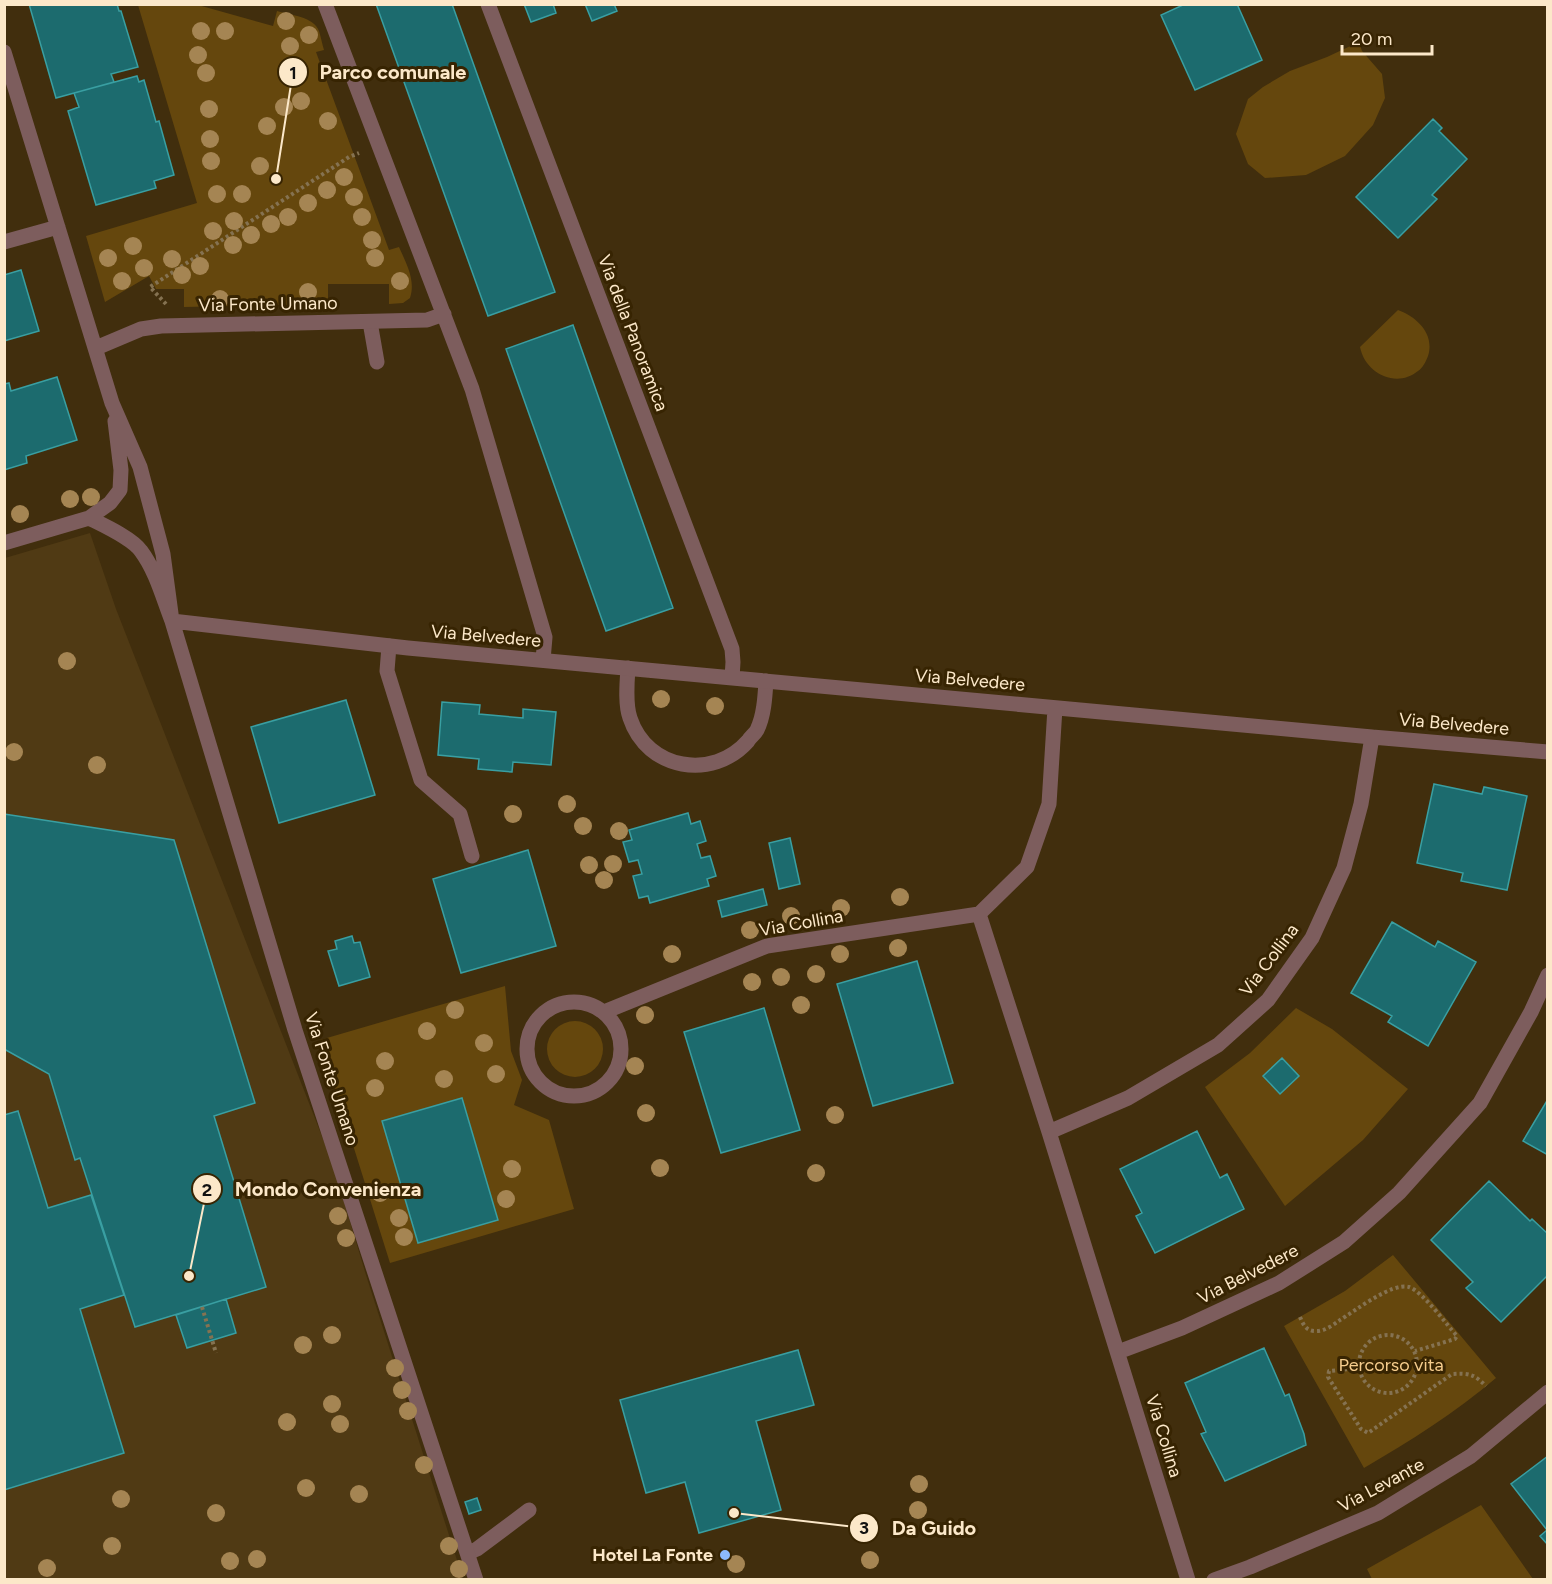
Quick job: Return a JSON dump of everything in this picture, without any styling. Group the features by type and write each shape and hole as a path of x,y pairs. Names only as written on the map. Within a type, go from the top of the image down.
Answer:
{"street":[{"path":"325,4 472,389 545,637 543,660"},
{"name":"Via della Panoramica","path":"488,4 732,649 732,678"},
{"name":"Via Fonte Umano","path":"4,52 112,403 140,467 163,554 172,621"},
{"path":"4,242 58,227"},
{"name":"Via Fonte Umano","path":"96,348 141,329 161,326 427,320 444,314"},
{"path":"370,322 377,363"},
{"name":"Via Fonte Umano","path":"112,403 121,470 120,490 110,503 89,518 112,529 140,549 154,573 172,621 292,1022 476,1580"},
{"path":"4,543 89,518"},
{"name":"Via Belvedere","path":"172,621 389,646 1548,752"},
{"path":"389,646 387,671 421,780 460,814 472,856"},
{"path":"628,668 627,691 630,718 642,741 663,758 689,766 716,763 740,750 757,730 764,704 766,681"},
{"path":"979,914 1027,867 1049,804 1055,708"},
{"name":"Via Collina","path":"1049,1132 1128,1098 1218,1044 1268,1000 1312,938 1344,868 1361,804 1372,737"},
{"name":"Via Collina","path":"604,1012 767,946 979,914 1188,1580"},
{"name":"Via Belvedere","path":"1118,1352 1182,1328 1279,1283 1344,1242 1400,1192 1480,1103 1531,1012 1548,975"},
{"path":"576,1001 591,1004 604,1012 614,1023 620,1036 622,1050 619,1065 612,1078 602,1088 589,1094 563,1095 551,1091 532,1072 527,1059 526,1045 529,1032 536,1020 547,1010 561,1003 576,1001"},
{"name":"Via Levante","path":"1214,1580 1378,1513 1472,1456 1548,1392"},
{"path":"468,1553 477,1549 528,1510"}],"path":[{"path":"169,308 150,287 349,157 379,146"},
{"path":"1300,1317 1305,1327 1314,1332 1326,1329 1384,1293 1407,1286 1416,1290 1457,1336 1455,1339 1414,1351"},
{"path":"202,1307 216,1353"},
{"path":"1388,1334 1404,1338 1418,1359 1418,1369 1409,1385 1393,1393 1375,1390 1361,1377 1359,1368 1361,1352 1365,1345 1372,1339 1388,1334"},
{"path":"1359,1368 1329,1371 1328,1377 1361,1429 1368,1432 1452,1374 1467,1373 1478,1377 1486,1386"}],"shaded area":[{"path":"90,533 116,609 332,1162 463,1579 5,1580 5,558"}],"green space":[{"path":"138,5 198,5 273,26 277,11 301,17 316,26 324,50 316,52 389,250 399,247 407,265 412,285 410,298 403,303 389,304 389,284 328,284 328,304 184,307 184,289 156,289 149,276 105,302 86,236 197,203"},
{"path":"1359,42 1362,51 1382,74 1385,98 1373,125 1345,156 1306,175 1265,178 1248,164 1236,134 1248,99 1290,71"},
{"path":"1398,310 1412,317 1423,327 1430,348 1425,362 1418,371 1409,376 1391,378 1383,376 1368,364 1360,347"},
{"path":"505,986 511,1051 522,1080 514,1105 549,1120 574,1209 390,1263 320,1040"},
{"path":"1296,1008 1332,1029 1408,1089 1363,1140 1285,1206 1205,1087 1250,1053"},
{"path":"575,1021 586,1023 595,1029 601,1038 603,1049 601,1060 595,1069 586,1075 575,1077 564,1075 555,1069 549,1060 547,1049 549,1038 555,1029 564,1023"},
{"name":"Percorso vita","path":"1393,1255 1496,1378 1432,1426 1364,1468 1284,1326 1345,1291"},
{"path":"1481,1505 1533,1579 1372,1579 1367,1569"}],"building":[{"path":"29,4 117,4 138,67 111,74 114,82 56,98"},
{"path":"376,4 452,4 555,292 488,316"},
{"path":"524,4 553,4 556,13 531,22"},
{"path":"585,4 614,4 617,11 592,21"},
{"path":"1185,4 1237,4 1262,60 1195,90 1161,15"},
{"path":"137,76 139,82 144,80 156,122 159,121 174,175 154,181 156,188 96,205 68,111 79,107 74,93"},
{"path":"1433,119 1442,128 1439,131 1467,159 1432,195 1437,199 1398,238 1356,197"},
{"path":"21,270 39,331 4,341 4,275"},
{"path":"573,325 673,608 606,631 506,349"},
{"path":"57,377 77,440 26,456 27,463 4,470 4,384 9,383 11,391"},
{"path":"346,700 375,795 279,823 251,727"},
{"path":"442,702 480,705 479,714 523,718 523,709 556,712 551,765 513,762 512,772 478,769 479,759 438,755"},
{"path":"1434,784 1482,794 1484,787 1527,796 1507,890 1461,881 1463,873 1417,863"},
{"path":"688,813 691,824 700,821 706,841 697,844 701,858 710,856 716,876 707,879 709,886 650,903 648,896 639,898 633,876 642,874 638,860 629,862 623,842 632,840 629,830"},
{"path":"4,814 174,840 255,1103 214,1116 266,1287 135,1327 80,1158 75,1160 49,1074 4,1049"},
{"path":"790,838 800,884 779,889 769,843"},
{"path":"528,850 556,946 461,973 433,879"},
{"path":"763,889 767,905 722,917 718,901"},
{"path":"1392,922 1435,947 1438,941 1476,962 1428,1046 1388,1022 1392,1016 1351,993"},
{"path":"352,936 354,943 360,942 370,977 339,986 328,951 337,949 335,941"},
{"path":"917,961 953,1083 873,1106 837,984"},
{"path":"764,1008 800,1130 721,1153 684,1032"},
{"path":"1282,1058 1299,1076 1280,1094 1263,1076"},
{"path":"462,1098 498,1220 418,1243 382,1121"},
{"path":"1548,1099 1548,1155 1523,1141"},
{"path":"18,1111 48,1208 91,1195 124,1295 80,1309 124,1453 4,1490 4,1115"},
{"path":"1197,1131 1220,1178 1227,1174 1244,1209 1155,1253 1136,1216 1142,1213 1120,1169"},
{"path":"1489,1181 1530,1221 1532,1219 1548,1234 1548,1275 1501,1322 1466,1288 1473,1282 1431,1240"},
{"path":"226,1299 236,1333 187,1348 176,1315"},
{"path":"1264,1348 1285,1396 1289,1394 1306,1445 1225,1481 1201,1434 1206,1432 1185,1383"},
{"path":"798,1350 814,1405 756,1421 781,1510 699,1533 685,1482 646,1493 620,1400"},
{"path":"1548,1456 1548,1545 1540,1536 1547,1530 1511,1484"},
{"path":"477,1498 481,1510 469,1514 465,1502"}],"place":[{"name":"Parco comunale","path":"276,179"},
{"name":"Mondo Convenienza","path":"189,1276"},
{"name":"Da Guido","path":"734,1513"},
{"name":"Hotel La Fonte","path":"725,1555"}]}
